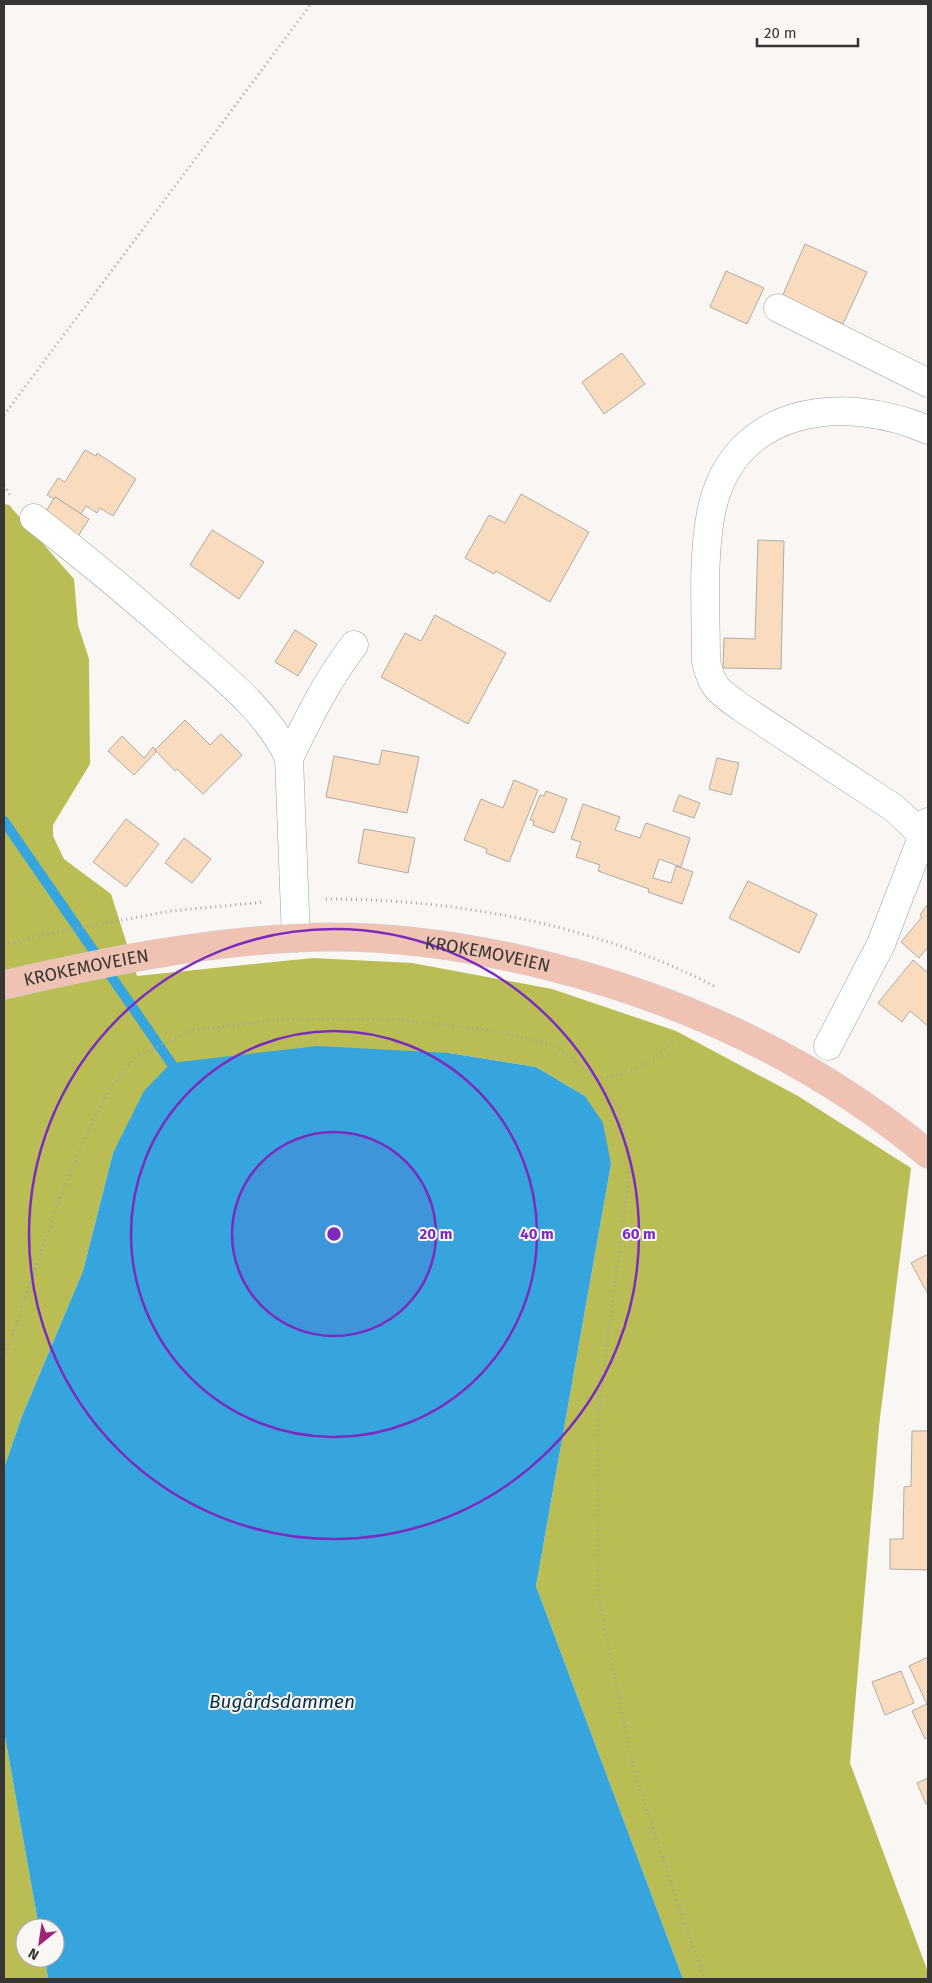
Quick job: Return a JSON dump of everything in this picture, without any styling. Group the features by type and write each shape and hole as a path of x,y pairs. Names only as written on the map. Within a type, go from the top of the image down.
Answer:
{"main road":[{"name":"KROKEMOVEIEN","path":"4,985 192,948 296,938 394,939 506,955 624,987 710,1020 764,1045 826,1080 928,1154"}],"lane":[{"path":"778,308 928,384"},
{"path":"828,1046 881,944 926,829 742,708 722,694 714,685 706,662 706,567 711,514 725,475 737,456 752,439 771,427 791,418 808,413 834,411 881,414 910,422 928,430"},
{"path":"34,518 149,612 245,698 282,742 289,758 296,938"},
{"path":"289,758 319,698 338,666 354,645"}],"path":[{"path":"4,415 310,4"},
{"path":"4,945 42,935 170,911"},
{"path":"4,1359 60,1198 90,1127 111,1088 137,1056 194,1030 283,1019 393,1019 495,1031 554,1045 597,1079 618,1107 632,1160 598,1415 598,1596 634,1771 684,1922 706,1979"},
{"path":"597,1079 628,1073 649,1062 670,1044 677,1035"},
{"path":"4,1974 4,1979"}],"shaded area":[{"path":"4,504 9,505 74,579 78,625 89,659 90,764 53,825 53,836 64,859 111,894 137,976 313,958 412,963 552,989 676,1031 798,1096 911,1168 879,1426 850,1763 928,1972 928,1979 683,1979 536,1586 611,1164 585,1096 536,1067 449,1053 113,1153 83,1271 22,1416 4,1468"},
{"path":"4,1731 37,1918 15,1918 15,1968 46,1968 48,1979 4,1979"}],"water":[{"name":"Bugårdsdammen","path":"317,1046 449,1053 536,1067 585,1096 603,1123 611,1164 536,1586 683,1979 48,1979 46,1968 65,1968 65,1918 37,1918 4,1731 4,1468 22,1416 83,1271 113,1153 144,1091 171,1063"}],"building":[{"path":"805,244 867,272 843,324 782,297"},
{"path":"726,271 764,288 747,324 710,307"},
{"path":"622,353 645,384 604,414 582,382"},
{"path":"85,450 96,456 97,453 136,479 113,516 100,508 97,513 86,506 81,514 55,497 54,499 47,495 58,478 65,482"},
{"path":"521,494 589,532 550,602 496,571 494,574 465,558 489,515 505,523"},
{"path":"55,497 89,519 77,538 43,516"},
{"path":"212,530 264,562 239,599 190,565"},
{"path":"758,540 784,541 781,669 723,668 724,638 755,639"},
{"path":"435,615 506,653 468,724 381,677 405,633 421,641"},
{"path":"295,630 317,644 298,676 275,662"},
{"path":"185,720 210,745 221,734 242,755 203,794 177,769 175,771 155,750"},
{"path":"122,736 144,758 153,747 156,752 134,775 108,751"},
{"path":"382,750 419,757 407,813 326,797 334,756 379,765"},
{"path":"717,758 739,763 731,795 709,789"},
{"path":"514,780 538,790 509,862 486,853 487,849 464,840 481,799 503,808"},
{"path":"546,791 567,799 554,833 533,825 534,821 530,820 540,795 544,796"},
{"path":"679,795 700,803 694,818 673,811"},
{"path":"583,804 620,817 615,830 640,838 646,823 690,838 681,867 659,859 653,878 671,883 676,866 693,872 682,904 648,892 649,889 598,871 600,865 576,857 581,842 571,839"},
{"path":"126,819 159,844 126,887 93,862"},
{"path":"364,829 415,838 408,873 358,863"},
{"path":"184,838 211,859 192,883 165,863"},
{"path":"748,881 817,914 799,953 729,918"},
{"path":"928,904 928,947 919,958 901,942 922,917 920,915"},
{"path":"913,960 928,973 928,1026 910,1011 902,1022 878,1003"},
{"path":"928,1254 928,1294 911,1263"},
{"path":"912,1431 928,1431 928,1570 890,1569 890,1539 903,1539 904,1487 911,1486"},
{"path":"928,1657 928,1737 925,1739 912,1711 927,1704 909,1666"},
{"path":"901,1671 914,1703 885,1715 872,1682"},
{"path":"928,1778 928,1803 926,1804 917,1783"}],"waterway":[{"path":"4,821 171,1063"}]}
